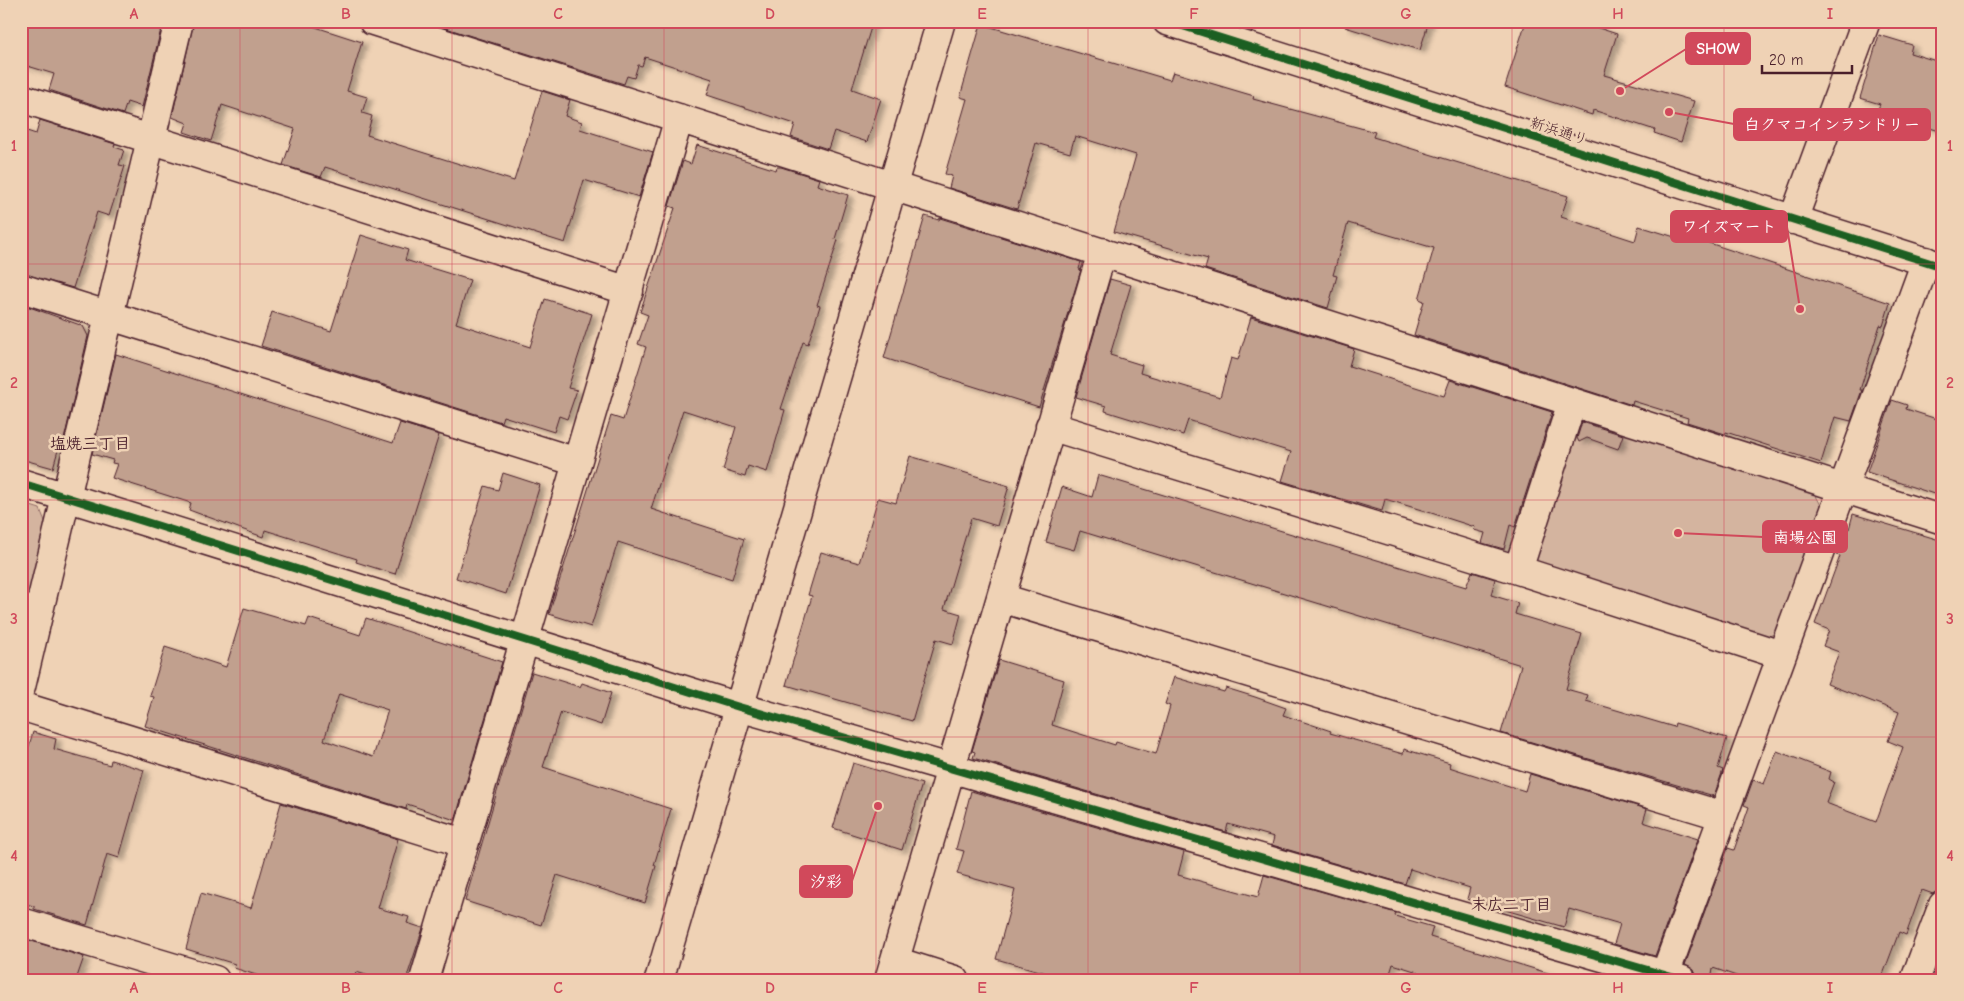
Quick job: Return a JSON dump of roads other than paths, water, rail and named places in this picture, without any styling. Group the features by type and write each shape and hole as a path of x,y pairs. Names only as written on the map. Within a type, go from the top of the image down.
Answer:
{"street":[{"path":"21,687 180,21"},
{"path":"372,21 1943,520"},
{"path":"659,980 941,21"},
{"name":"新浜通り","path":"1166,21 1934,264"},
{"path":"1793,220 1866,21"},
{"path":"21,98 629,291"},
{"path":"424,980 679,118"},
{"path":"955,980 892,970 1102,252"},
{"path":"21,483 525,642 739,707 951,767 1670,978 1723,816 1781,655 1843,488 1934,264"},
{"path":"21,288 577,462"},
{"path":"1518,570 1572,402"},
{"path":"1050,426 1518,570 1781,655"},
{"path":"1001,598 1723,816"},
{"path":"21,706 464,843"},
{"path":"1914,980 1943,905"},
{"path":"21,922 215,980"}],"place":[{"name":"SHOW","path":"1620,91"},
{"name":"白クマコインランドリー","path":"1669,112"},
{"name":"ワイズマート","path":"1800,309"},
{"name":"南場公園","path":"1678,533"},
{"name":"汐彩","path":"878,806"}],"district":[{"name":"塩焼三丁目","path":"90,443"},
{"name":"末広二丁目","path":"1511,904"}]}
